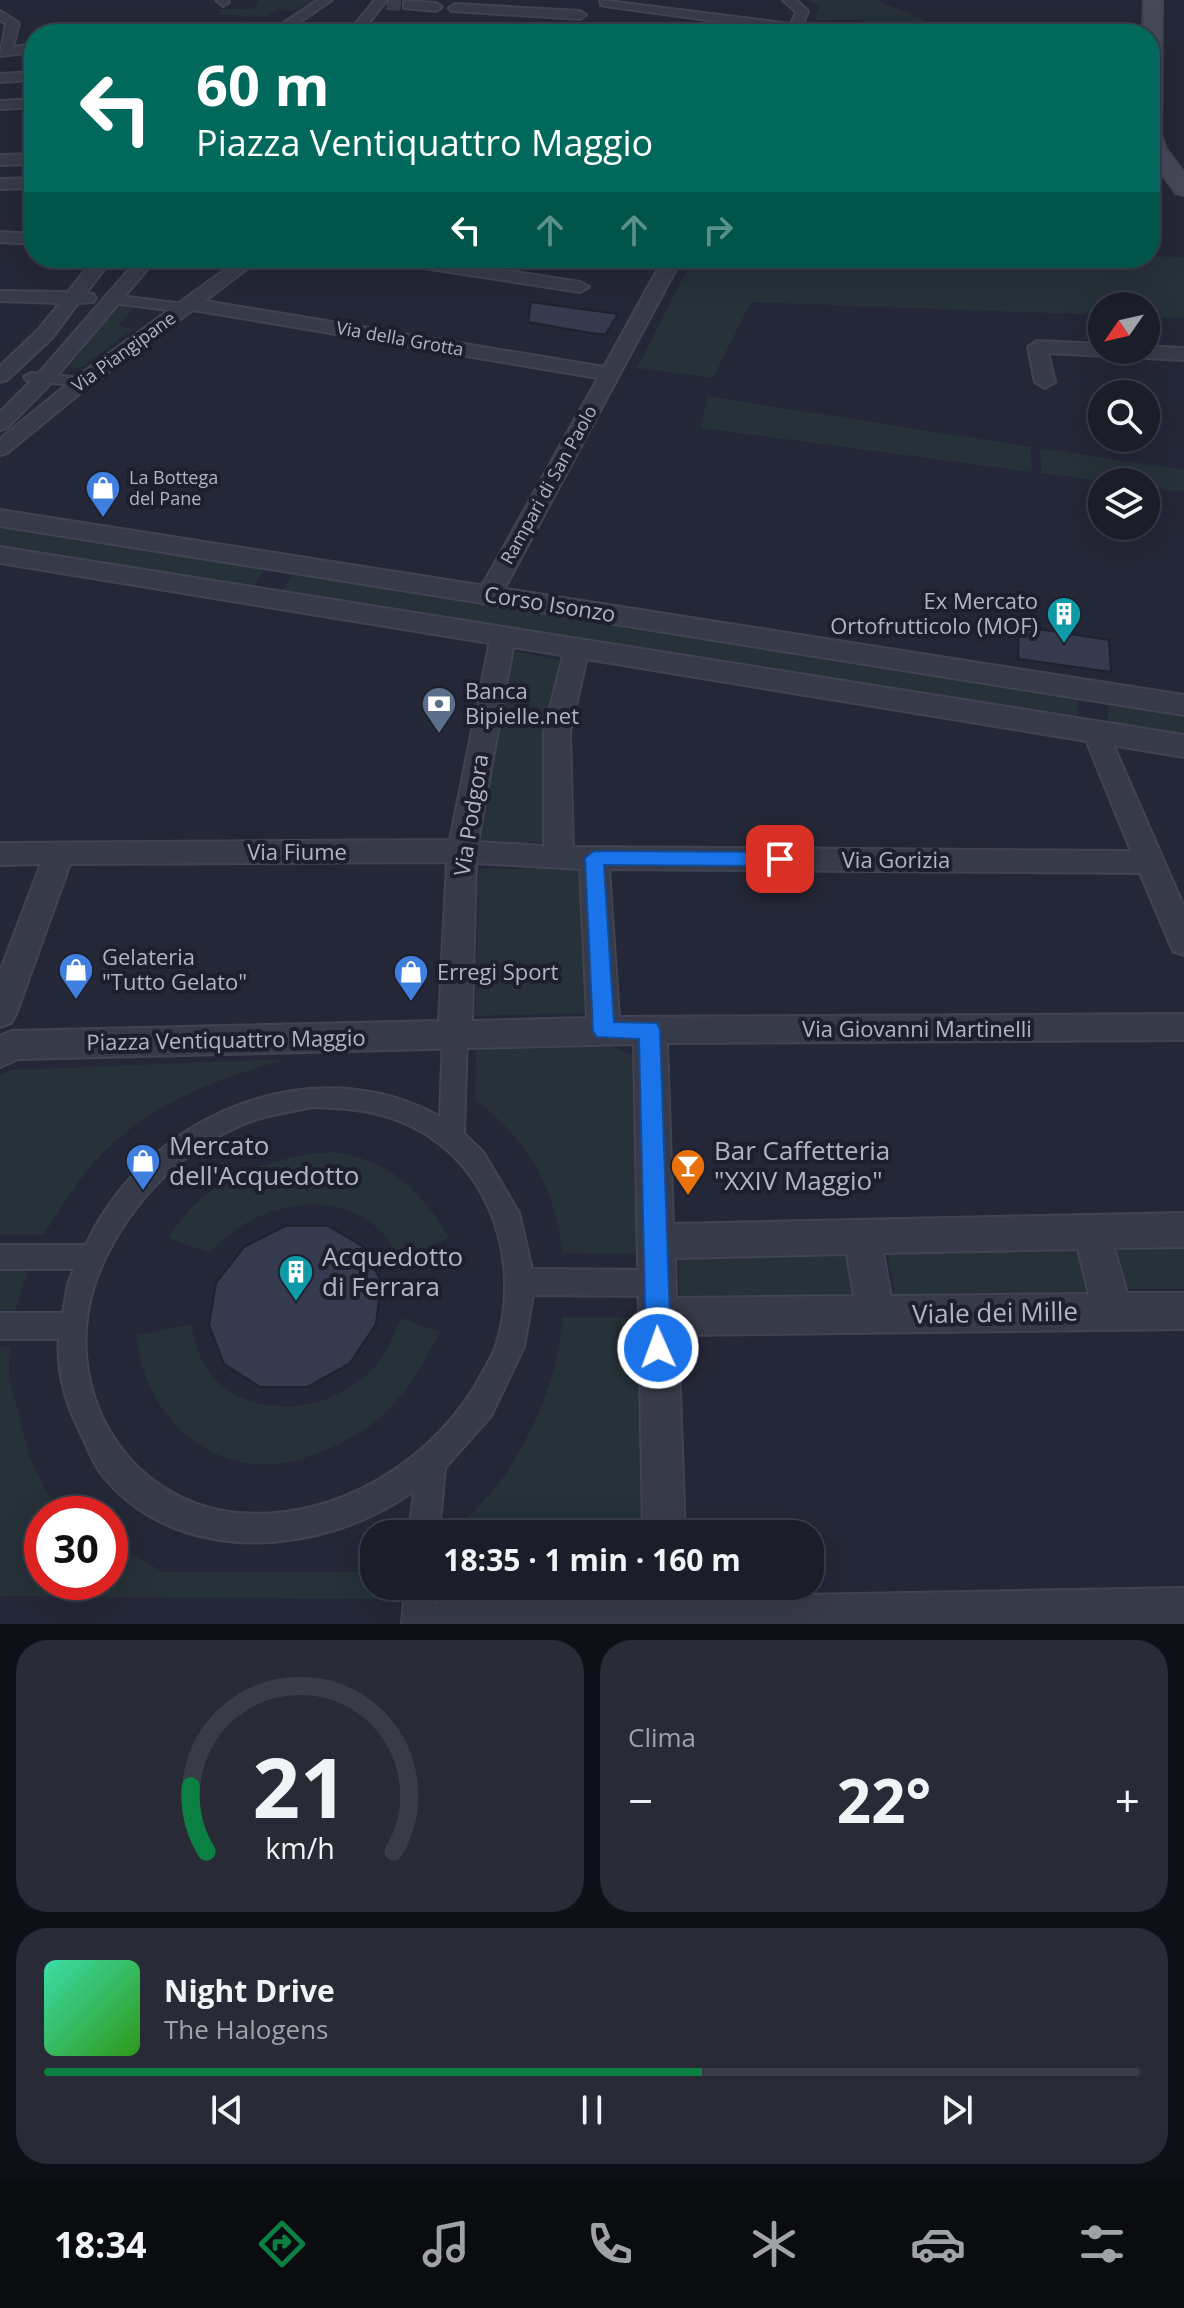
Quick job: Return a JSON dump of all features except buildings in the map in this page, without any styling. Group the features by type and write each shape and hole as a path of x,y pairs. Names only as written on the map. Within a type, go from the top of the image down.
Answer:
{"main road":[{"path":"1153,0 1153,24"},
{"path":"1160,155 1184,188"}],"street":[{"path":"289,24 326,0"},
{"path":"789,0 802,11 797,24"},
{"path":"364,1 382,2"},
{"path":"562,24 606,1 750,24"},
{"path":"362,24 382,2"},
{"path":"408,5 436,7"},
{"path":"455,8 580,15"},
{"path":"0,15 13,23 3,52 24,49"},
{"path":"0,78 24,77"},
{"path":"0,105 24,104"},
{"path":"0,160 24,159"},
{"path":"0,184 24,183"},
{"path":"0,237 24,238"},
{"path":"0,376 45,334 96,268"},
{"path":"0,424 38,377 139,268"},
{"name":"Via Piangipane","path":"0,449 82,382 238,268"},
{"path":"456,268 580,287"},
{"name":"Rampari di San Paolo","path":"495,595 610,386 610,374 668,268"},
{"path":"0,296 111,299 187,306"},
{"name":"Via della Grotta","path":"187,306 610,374"},
{"path":"1045,382 1037,347 1088,349"},
{"path":"1160,353 1184,354"},
{"path":"0,376 82,382"},
{"name":"Corso Isonzo","path":"0,518 1184,705"},
{"name":"Corso Isonzo","path":"0,555 502,640 577,648 1184,746"},
{"path":"264,598 287,564"},
{"name":"Via Podgora","path":"455,1034 462,851 502,640"},
{"path":"559,858 557,732 577,648"},
{"path":"1099,692 1096,732 1184,943"},
{"name":"Via Fiume","path":"0,854 462,851 594,858"},
{"path":"0,1014 59,854"},
{"path":"594,858 604,1031"},
{"name":"Via Gorizia","path":"594,858 1151,862"},
{"name":"Via Giovanni Martinelli","path":"650,1030 1184,1027"},
{"path":"650,1030 664,1520"},
{"name":"Piazza Ventiquattro Maggio","path":"0,1053 12,1045 650,1030"},
{"path":"452,1138 455,1034"},
{"path":"344,1097 396,1108 427,1121 452,1138 497,1191 512,1227 519,1282 515,1325 499,1374 463,1431 431,1464 383,1498 359,1509 305,1525 277,1529 227,1527 177,1513 133,1486 91,1435 73,1387 69,1326 73,1299 86,1257 112,1212 145,1172 195,1134 244,1111 295,1098 344,1097"},
{"path":"655,1241 1184,1230"},
{"name":"Viale dei Mille","path":"1091,1231 1113,1312"},
{"path":"862,1237 876,1315"},
{"path":"0,1257 86,1257"},
{"path":"519,1282 657,1300"},
{"name":"Viale dei Mille","path":"657,1300 876,1315 1184,1311"},
{"path":"0,1326 69,1326"},
{"path":"425,1520 431,1464"},
{"path":"418,1624 419,1600"},
{"path":"441,1624 561,1620 666,1611 1184,1610"}],"shaded area":[{"path":"259,0 320,0 290,11 278,9 267,17 217,15 221,9 253,9"},
{"path":"807,0 876,0 929,24 864,24 863,19 814,21 820,6"},
{"path":"1160,256 1184,257 1184,318 1160,317 1160,292 1088,292 1088,314 751,302 713,378 637,368 688,268 1160,268"},
{"path":"117,305 133,308 118,326 133,329 80,368 69,367"},
{"path":"707,396 1031,447 1032,472 701,428"},
{"path":"1040,448 1184,470 1184,492 1160,489 1160,468 1088,468 1088,479 1041,473"},
{"path":"0,527 267,565 254,586 0,550"},
{"path":"296,571 1078,692 1078,719 282,591"},
{"path":"510,650 564,661 548,842 477,844"},
{"path":"1108,702 1184,714 1184,740 1108,728"},
{"path":"579,867 585,1013 475,1016 479,869"},
{"path":"600,1042 635,1056 638,1254 563,1253 553,1207 536,1167 511,1132 475,1100 476,1043"},
{"path":"288,1059 206,1086 156,1112 110,1146 90,1167 44,1234 0,1234 0,1076 10,1070"},
{"path":"331,1152 369,1161 401,1179 427,1205 449,1238 400,1259 383,1234 361,1217 336,1207 309,1205 281,1209 255,1218 230,1233 210,1253 168,1238 200,1200 238,1175 282,1160"},
{"path":"1114,1244 1184,1244 1184,1289 1127,1289"},
{"path":"1081,1247 1095,1292 896,1299 887,1253"},
{"path":"849,1252 856,1300 680,1301 678,1253"},
{"path":"0,1265 30,1265 15,1310 0,1310"},
{"path":"562,1317 639,1317 642,1520 466,1520 508,1470 531,1429 549,1385"},
{"path":"401,1318 440,1332 403,1393 383,1415 352,1437 319,1453 284,1463 255,1464 228,1459 204,1448 182,1432 151,1388 141,1363 137,1335 192,1324 200,1357 217,1381 240,1397 268,1405 298,1406 327,1398 355,1384 383,1357"},
{"path":"0,1347 10,1347 9,1378 30,1457 51,1496 24,1496 24,1596 0,1596"},
{"path":"128,1552 163,1572 360,1572 360,1599 128,1597"}],"tunnel":[{"path":"387,3 408,5"}],"place":[{"name":"La Bottega del Pane","path":"103,519"},
{"name":"Ex Mercato Ortofrutticolo (MOF)","path":"1064,645"},
{"name":"Banca Bipielle.net","path":"439,735"},
{"name":"Gelateria \"Tutto Gelato\"","path":"76,1001"},
{"name":"Erregi Sport","path":"411,1003"},
{"name":"Mercato dell'Acquedotto","path":"143,1192"},
{"name":"Bar Caffetteria \"XXIV Maggio\"","path":"688,1197"},
{"name":"Acquedotto di Ferrara","path":"296,1303"}],"route":[{"path":"658,1348 650,1030 604,1031 594,858 780,859"}]}
